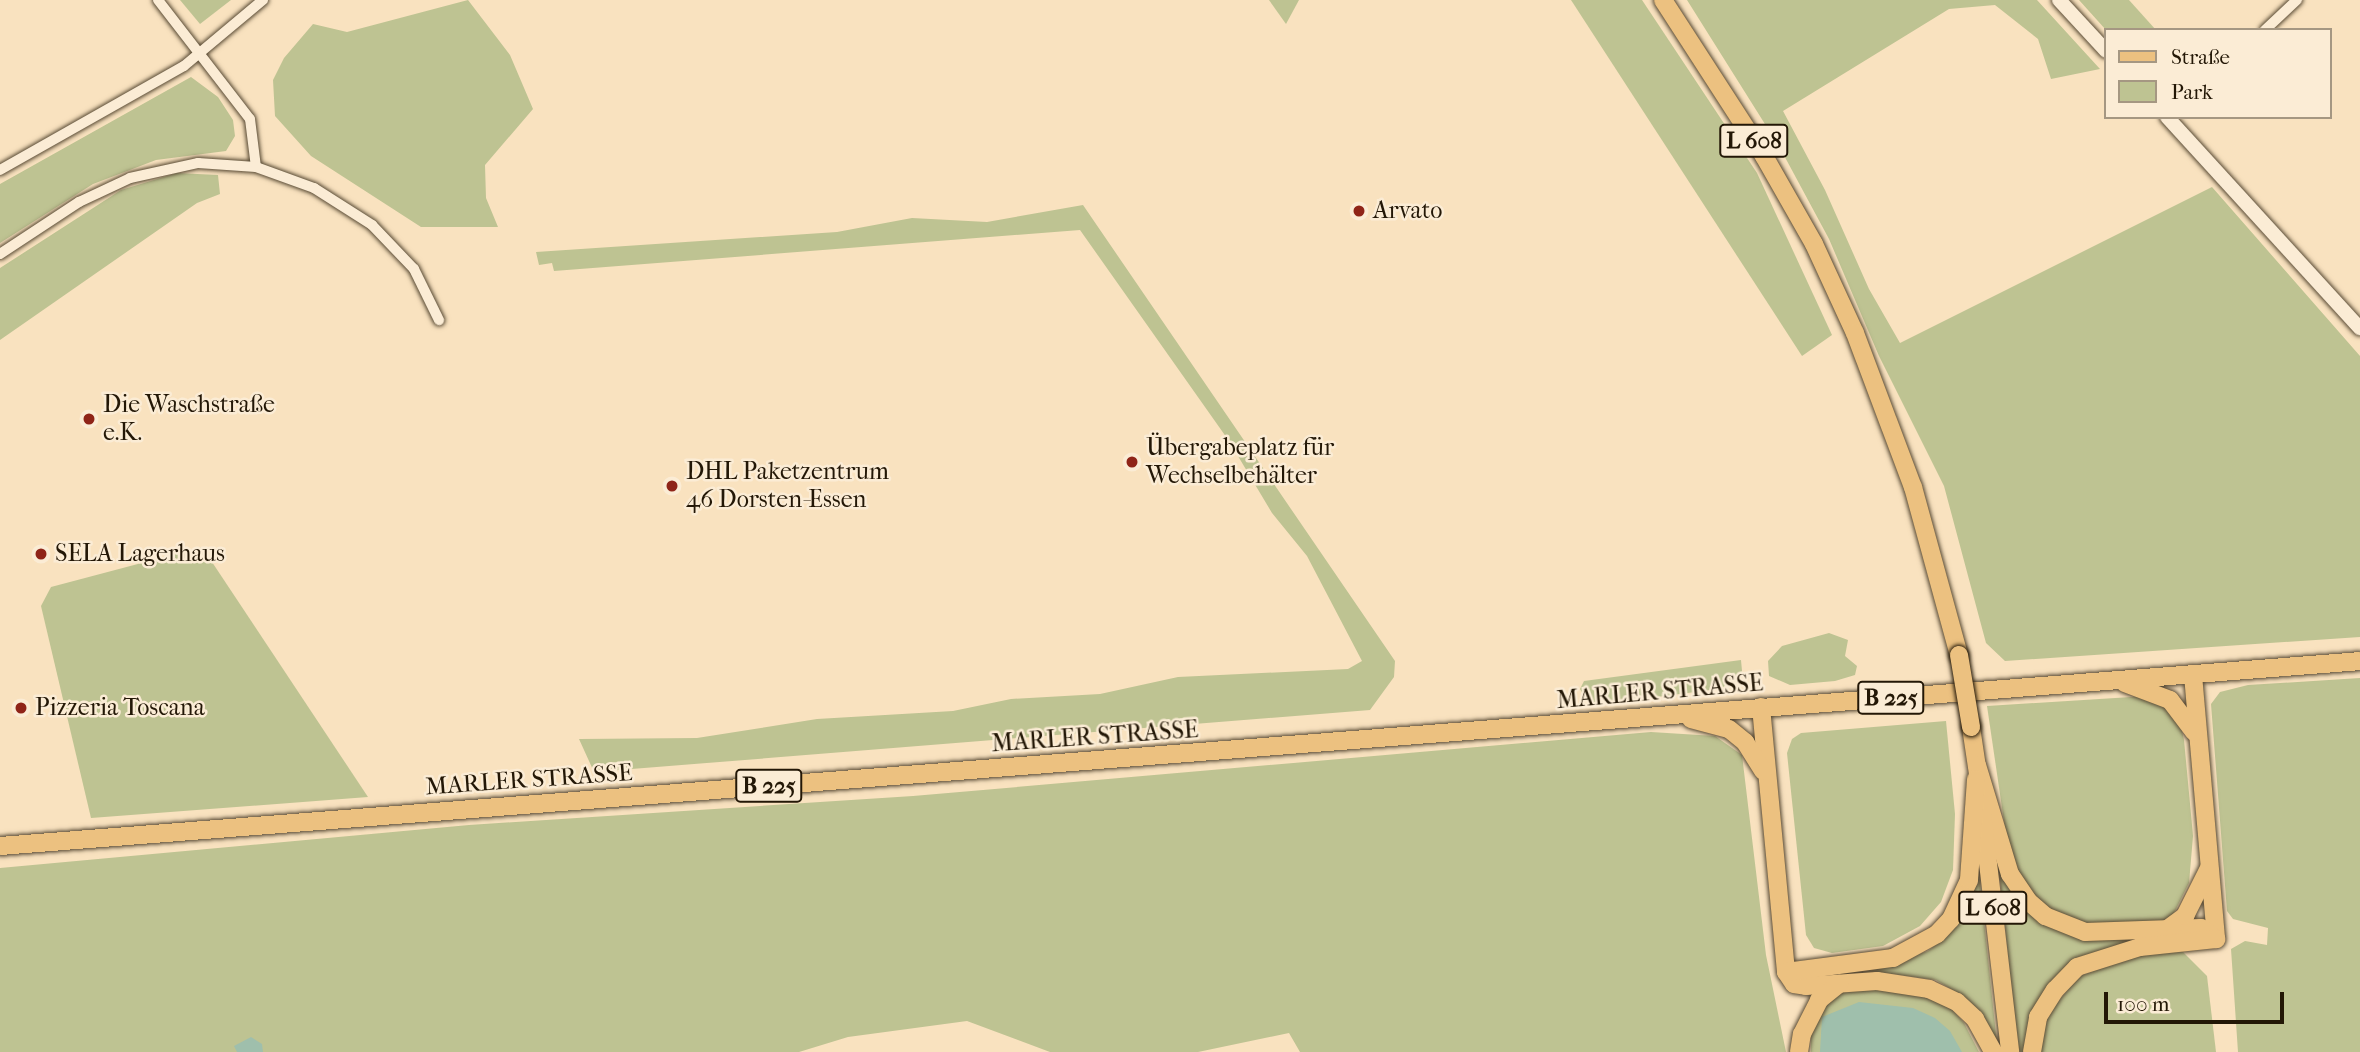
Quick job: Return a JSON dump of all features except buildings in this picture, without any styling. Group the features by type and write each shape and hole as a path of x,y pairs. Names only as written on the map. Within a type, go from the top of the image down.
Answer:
{"main road":[{"name":"L 608","path":"1663,0 1770,167 1814,244 1856,332 1922,513 1958,656 1971,727 2010,1052"},
{"name":"B 225","path":"2193,675 2360,661"},
{"name":"MARLER STRASSE","path":"0,846 2193,675"},
{"path":"2193,675 2195,735 2216,939"},
{"path":"2115,681 2170,700 2195,735"},
{"path":"1761,707 1786,972 1794,984 1877,981 1929,989 1956,1002 1975,1019 1993,1052"},
{"path":"1671,716 1729,729 1757,758 1768,781"},
{"path":"1786,972 1893,958 1919,947 1945,927 1969,880 1977,765"},
{"path":"1977,765 2010,874 2028,901 2045,916 2085,932 2201,928 2216,939"},
{"path":"2166,930 2185,916 2209,868"},
{"path":"2032,1052 2038,1017 2077,967 2140,947 2216,939"},
{"path":"1799,1052 1814,1007 1839,984"}],"street":[{"path":"158,0 201,52 250,120 256,167"},
{"path":"0,170 144,91 201,52 263,0"},
{"path":"2059,0 2104,49"},
{"path":"2267,28 2297,0"},
{"path":"2170,119 2360,328"},
{"path":"0,254 79,202 130,178 198,163 256,167 314,188 372,225 414,269 439,320"}],"green space":[{"path":"180,0 231,0 200,24"},
{"path":"468,0 510,55 533,109 485,165 486,198 498,227 421,227 311,156 275,116 273,80 284,58 313,24 347,32"},
{"path":"1269,0 1299,0 1286,24"},
{"path":"1571,0 1642,0 1757,173 1832,335 1802,356"},
{"path":"1687,0 2037,0 2100,69 2051,79 2038,39 1995,5 1949,9 1783,111 1825,190 1869,289 1900,343 2212,187 2360,356 2360,637 2005,661 1986,643 1944,486 1879,356 1829,239 1780,148"},
{"path":"2079,0 2129,0 2154,28 2104,28"},
{"path":"191,77 218,97 233,120 235,136 226,151 156,160 93,184 0,243 0,184"},
{"path":"177,173 218,175 220,194 197,203 0,340 0,268 121,190"},
{"path":"1083,205 1395,661 1394,677 1370,710 594,772 579,739 697,738 817,719 953,711 1011,699 1100,694 1178,677 1348,669 1362,661 1307,556 1272,513 1229,441 1080,230 554,271 552,263 539,265 536,252 837,232 912,218 987,222"},
{"path":"202,547 368,797 91,818 41,606 51,587"},
{"path":"1829,633 1848,640 1845,656 1857,666 1855,675 1835,681 1790,685 1769,676 1768,661 1782,646"},
{"path":"1741,660 1742,671 1734,683 1718,689 1596,705 1586,700 1580,689 1584,681"},
{"path":"2360,678 2360,1052 2238,1052 2231,949 2245,941 2267,945 2268,928 2233,919 2227,911 2211,704 2220,692 2248,685"},
{"path":"2147,696 2163,701 2179,718 2184,740 2193,836 2189,883 2172,917 2160,923 2087,927 2061,917 2035,897 2016,867 2005,828 1987,706"},
{"path":"1946,721 1955,814 1953,870 1941,902 1920,926 1883,946 1832,953 1814,948 1806,935 1787,753 1792,739 1801,733"},
{"path":"1651,732 1715,736 1742,755 1766,955 1786,1052 1300,1052 1289,1033 1198,1052 1050,1052 967,1021 848,1037 799,1052 0,1052 0,868 469,825 913,796"},
{"path":"1999,869 2010,886 2095,940 2134,940 2080,960 2025,1052 2018,1052"},
{"path":"1977,872 1997,1044 1956,992 1936,980 1870,971 1928,951 1949,934 1961,920"},
{"path":"2173,950 2183,952 2207,976 2216,1052 2038,1052 2046,1017 2078,977 2132,956"},
{"path":"1876,987 1924,993 1947,1004 1964,1023 1979,1052 1811,1052 1811,1028 1817,1013 1842,991"}],"shaded area":[{"path":"1859,1002 1913,1008 1935,1018 1950,1031 1962,1052 1820,1052 1822,1017"},
{"path":"251,1037 262,1044 263,1052 237,1052 234,1046"}],"place":[{"name":"Arvato","path":"1359,211"},
{"name":"Die Waschstraße e.K.","path":"89,419"},
{"name":"Übergabeplatz für Wechselbehälter","path":"1132,462"},
{"name":"DHL Paketzentrum 46 Dorsten-Essen","path":"672,486"},
{"name":"SELA Lagerhaus","path":"41,554"},
{"name":"Pizzeria Toscana","path":"21,708"}]}
